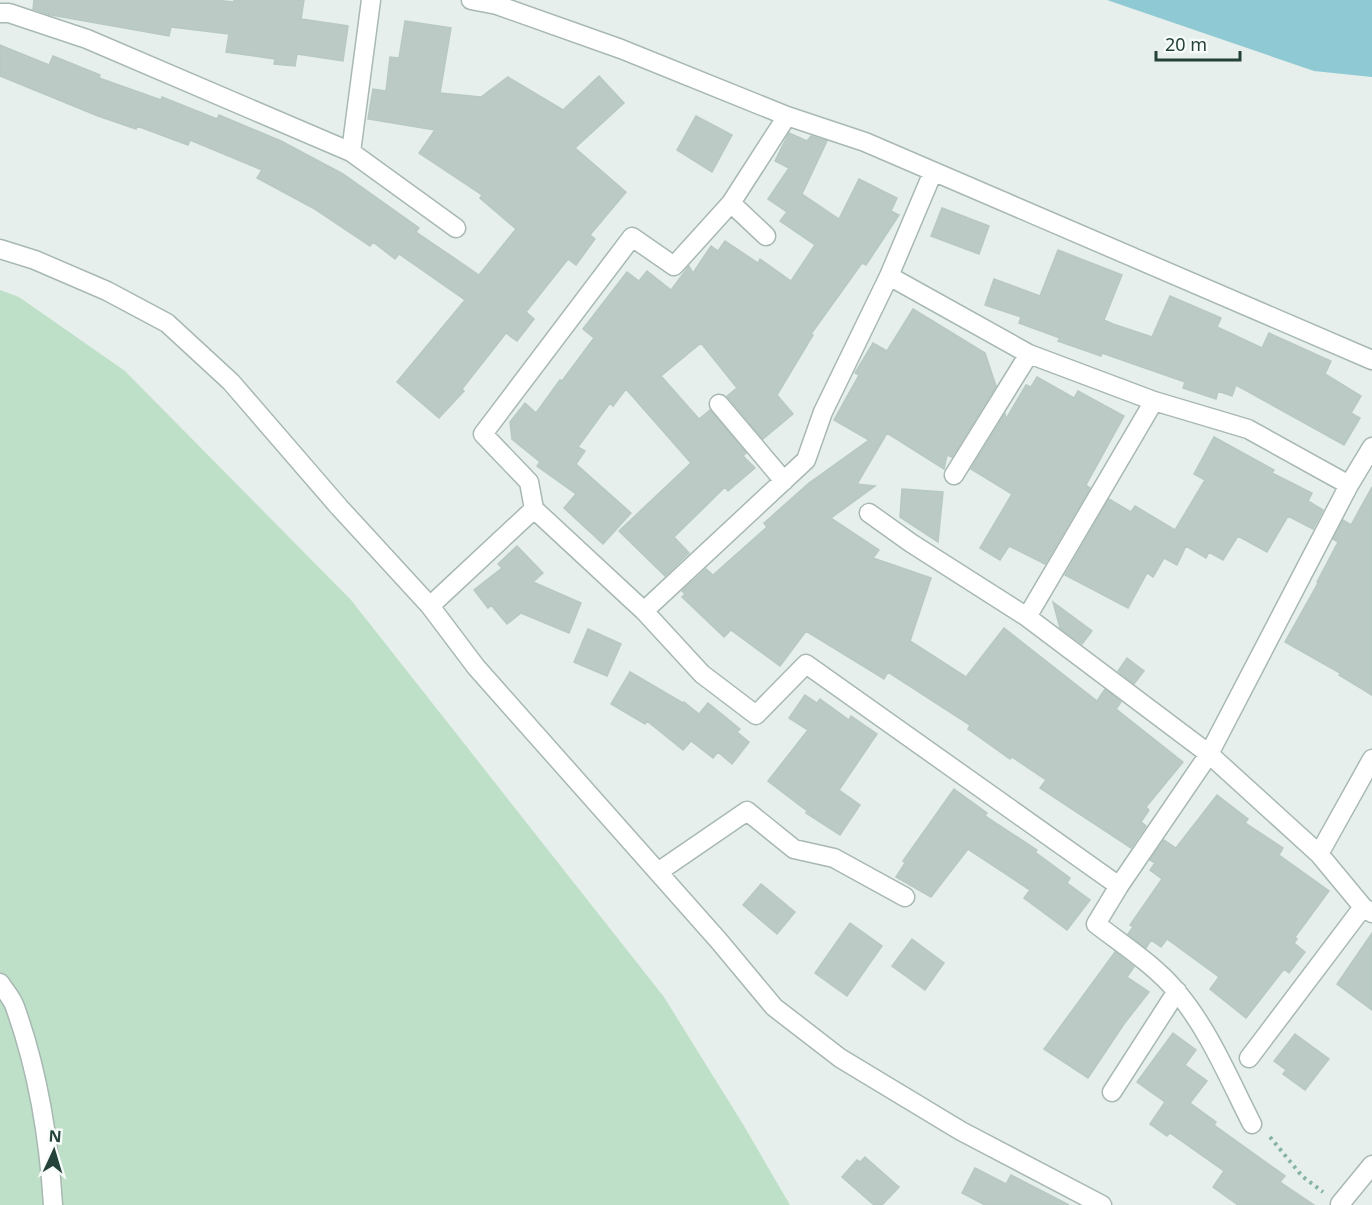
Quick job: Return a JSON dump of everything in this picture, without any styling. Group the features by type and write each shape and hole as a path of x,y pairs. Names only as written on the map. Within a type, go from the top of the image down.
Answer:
{"street":[{"path":"351,152 371,0"},
{"path":"471,0 497,5 621,50 787,116 865,142 1372,360"},
{"path":"0,13 9,13 87,39 351,152 456,228"},
{"path":"787,116 731,203 674,266 632,237 483,434 529,482 534,509 644,611 702,674 756,715 806,664 1119,886"},
{"path":"644,611 806,460 823,412 889,276 933,172"},
{"path":"731,203 766,236"},
{"path":"0,249 35,260 107,291 167,323 231,382 339,507 430,606 476,667 719,941 774,1007 840,1058 961,1131 1102,1205"},
{"path":"889,276 1029,354 1154,401 1248,429 1349,485"},
{"path":"954,475 1029,354"},
{"path":"1027,617 1154,401"},
{"path":"719,404 784,481"},
{"path":"1252,1124 1203,1029 1177,991 1096,924 1119,886 1209,754 1349,485 1372,447"},
{"path":"430,606 534,509"},
{"path":"869,513 911,543 1027,617 1209,754 1319,854 1368,910 1250,1058"},
{"path":"1319,854 1372,759"},
{"path":"658,872 747,811 794,849 834,858 905,897"},
{"path":"0,983 14,1004 33,1070 50,1163 53,1205"},
{"path":"1112,1092 1177,991"},
{"path":"1340,1204 1372,1165"}],"path":[{"path":"1252,1124 1264,1129 1302,1176 1340,1204"}],"green space":[{"path":"0,290 19,297 125,371 351,600 664,997 790,1205 0,1205"}],"water":[{"path":"1107,0 1372,0 1372,77 1314,71"}],"building":[{"path":"34,0 234,2 234,0 304,0 301,19 348,26 343,61 297,54 295,66 274,64 275,59 226,52 229,34 171,27 169,36 51,15 33,9"},
{"path":"405,21 451,28 440,93 481,97 508,77 563,110 599,76 624,103 575,148 626,192 590,235 595,239 576,265 568,259 526,312 534,319 517,341 506,333 462,389 464,391 439,418 397,382 465,300 399,254 395,259 373,242 370,246 313,208 257,178 262,170 190,140 188,145 137,126 136,129 98,116 0,76 0,45 49,65 53,56 100,75 99,78 161,100 162,97 217,119 219,115 281,141 343,174 419,228 416,232 479,275 516,229 480,198 482,195 419,153 435,130 368,119 373,89 386,91 390,57 399,58"},
{"path":"696,116 732,135 712,172 677,150"},
{"path":"789,133 807,141 811,136 827,141 802,194 839,219 859,179 897,198 891,211 899,215 866,265 862,263 811,334 813,335 777,395 793,414 763,439 727,396 737,388 701,343 661,376 699,419 710,410 746,453 743,456 755,468 728,491 725,487 674,537 689,553 665,576 619,531 691,463 626,389 613,406 610,403 578,447 585,451 576,464 631,513 603,544 564,508 576,494 537,466 540,462 512,439 510,422 525,403 536,413 560,380 562,381 594,338 583,329 627,272 639,281 647,271 671,290 689,266 693,273 711,246 718,251 725,241 758,263 760,259 791,281 815,245 780,221 787,212 768,199 789,168 775,161"},
{"path":"942,208 989,226 979,254 931,236"},
{"path":"1058,250 1122,275 1104,320 1113,324 1152,337 1170,296 1221,318 1217,327 1262,348 1269,333 1331,361 1325,374 1361,396 1351,413 1360,418 1344,445 1236,385 1232,396 1218,391 1216,399 1183,388 1185,382 1102,353 1101,356 1058,341 1060,338 1019,323 1021,317 985,305 994,279 1040,296"},
{"path":"913,309 985,353 996,386 952,457 947,455 944,469 887,433 857,484 875,486 831,518 879,550 873,558 931,578 910,641 966,677 1004,628 1097,701 1105,689 1121,702 1116,709 1183,762 1146,807 1149,810 1141,822 1146,826 1131,848 1040,788 1046,780 1012,757 1010,759 968,729 970,725 888,672 884,679 806,631 780,666 731,630 724,637 682,597 685,594 682,591 706,569 713,575 767,527 764,523 809,483 869,440 834,420 859,375 855,373 873,343 887,351"},
{"path":"1037,377 1074,398 1078,391 1124,416 1086,485 1090,488 1045,564 1009,546 1000,560 980,548 1012,494 971,469 1005,414 1006,419 1026,385 1031,387"},
{"path":"1214,437 1274,470 1272,473 1312,493 1308,501 1323,510 1313,529 1288,516 1267,552 1238,536 1223,560 1209,552 1206,558 1186,546 1177,565 1164,558 1153,577 1147,573 1128,608 1065,575 1109,499 1131,512 1135,506 1175,530 1205,480 1194,474"},
{"path":"1372,487 1372,695 1339,675 1340,673 1285,642 1338,542 1333,539 1343,520 1351,525"},
{"path":"902,489 943,492 938,542 900,517"},
{"path":"517,546 543,573 533,582 581,603 569,633 521,613 507,624 491,605 488,608 474,590 502,568 498,564"},
{"path":"1053,602 1092,631 1082,644 1060,628"},
{"path":"588,629 621,644 607,676 574,662"},
{"path":"1127,658 1144,671 1134,684 1118,671"},
{"path":"630,672 684,702 699,714 708,703 740,729 737,732 749,742 732,764 718,752 713,758 691,741 683,750 647,721 645,724 611,704"},
{"path":"805,695 817,703 820,699 849,720 851,716 877,734 839,790 860,805 840,835 806,813 807,811 768,781 808,730 789,718"},
{"path":"954,789 987,813 985,816 1037,850 1035,852 1070,878 1067,883 1090,900 1067,930 1024,898 1030,890 968,849 931,897 896,877 905,863 903,861"},
{"path":"1217,795 1248,819 1245,823 1283,848 1279,855 1329,891 1295,937 1297,939 1294,943 1305,952 1289,973 1284,969 1246,1018 1210,989 1219,977 1167,939 1161,947 1151,940 1146,948 1128,934 1133,927 1130,925 1162,879 1150,870 1155,863 1150,860 1164,840 1176,848"},
{"path":"761,884 795,912 777,934 743,905"},
{"path":"850,923 882,946 847,996 815,973"},
{"path":"1372,933 1372,1010 1337,984"},
{"path":"912,939 944,963 925,990 892,966"},
{"path":"1115,952 1134,967 1127,977 1149,992 1124,1024 1088,1078 1044,1049"},
{"path":"1173,1033 1196,1050 1185,1065 1207,1081 1190,1103 1216,1122 1214,1125 1285,1176 1280,1182 1314,1205 1238,1205 1213,1187 1224,1171 1170,1133 1167,1136 1150,1124 1165,1102 1137,1082"},
{"path":"1295,1034 1329,1059 1305,1090 1283,1074 1286,1070 1274,1061"},
{"path":"865,1157 899,1187 882,1205 874,1205 842,1177 857,1160 860,1162"},
{"path":"975,1168 1006,1184 1011,1175 1069,1205 985,1205 962,1193"}]}
